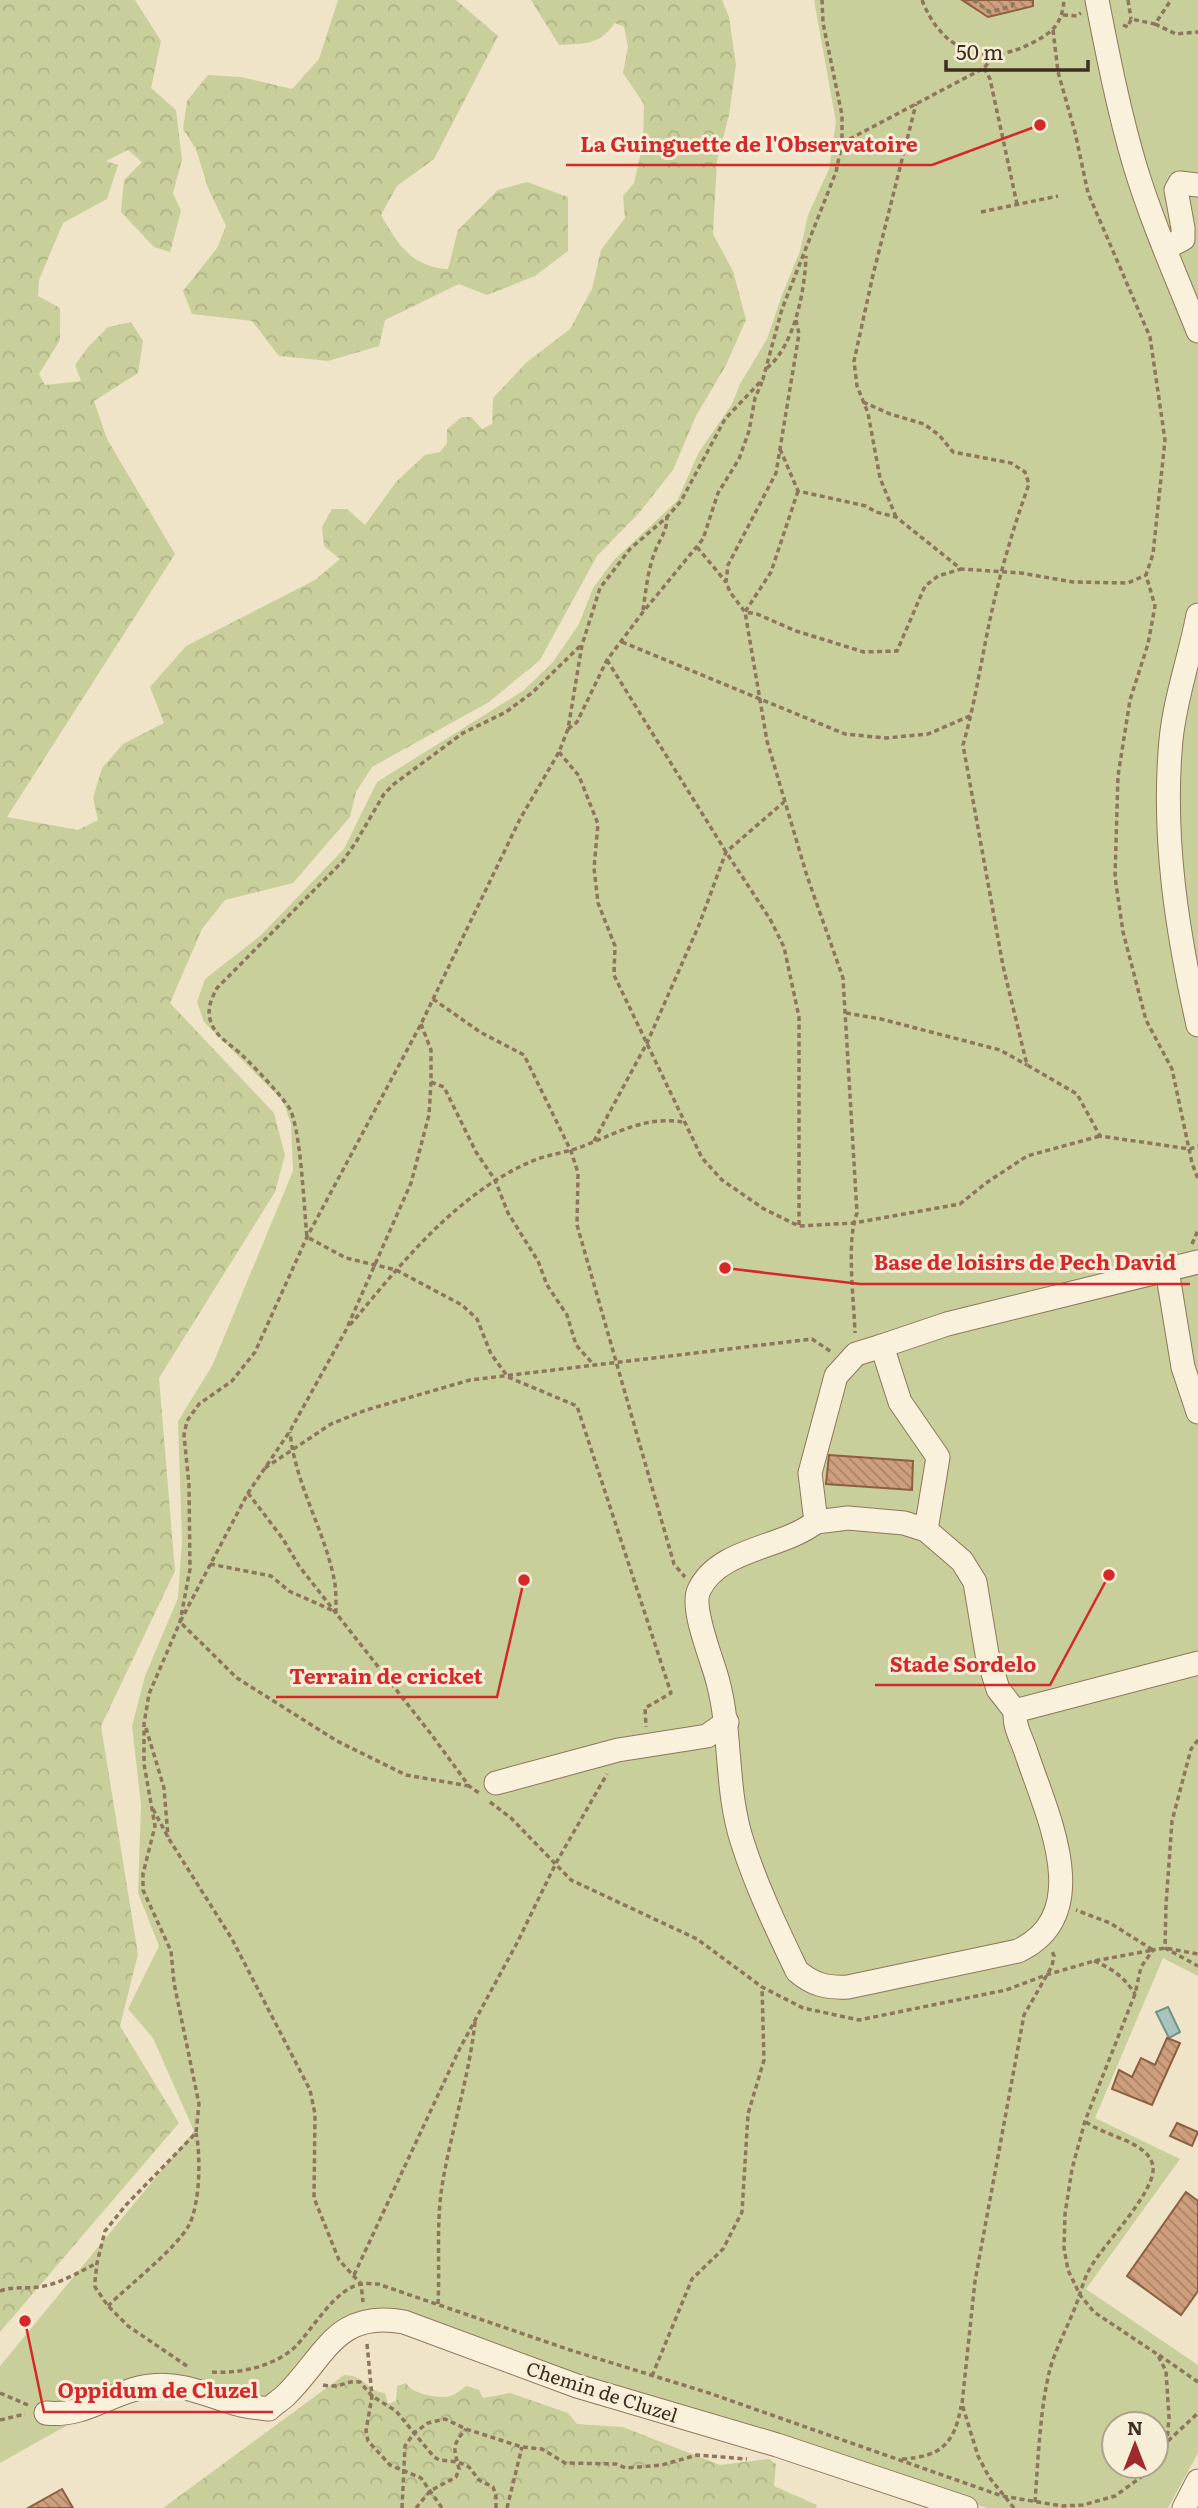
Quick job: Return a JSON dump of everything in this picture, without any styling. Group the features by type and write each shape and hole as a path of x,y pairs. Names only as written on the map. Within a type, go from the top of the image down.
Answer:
{"street":[{"path":"1093,4 1148,204 1198,331"},
{"path":"1165,248 1183,239 1176,190 1180,183 1198,185"},
{"path":"1198,615 1171,738 1168,825 1174,899 1184,963 1198,1025"},
{"path":"816,1522 810,1474 836,1376 856,1354 947,1324 1198,1262"},
{"path":"1167,1270 1183,1367 1198,1412"},
{"path":"882,1346 900,1402 938,1457 926,1530"},
{"path":"848,1518 904,1523 926,1530 961,1561 975,1583 987,1654 998,1689 1015,1711 1014,1724 1024,1745 1056,1843 1060,1903 1046,1933 1018,1951 848,1987 817,1985 797,1971 761,1894 742,1842 730,1791 727,1722 698,1611 698,1592 711,1572 728,1560 801,1534 816,1522 848,1518"},
{"path":"1015,1711 1198,1663"},
{"path":"488,1793 618,1750 707,1736 727,1722"},
{"path":"46,2413 62,2415 80,2411 129,2390 151,2386 188,2387 242,2405 268,2409 286,2395 322,2349 350,2328 368,2320"},
{"name":"Chemin de Cluzel","path":"368,2320 404,2322 577,2386 777,2445 966,2508"},
{"path":"1184,2508 1198,2481"}],"path":[{"path":"568,729 577,722 607,660 703,539 718,493 738,459 749,431 755,398 763,379 782,309 836,172 842,143 842,115 823,23 822,0"},
{"path":"922,0 936,28 950,42 967,50 995,55 1023,48 1054,30 1063,15 1064,0"},
{"path":"973,0 990,12 1012,6 1015,0"},
{"path":"1117,24 1128,27 1131,19 1128,0"},
{"path":"1155,24 1171,0"},
{"path":"1063,15 1077,16 1093,4"},
{"path":"1131,19 1155,24 1177,34 1198,32"},
{"path":"1054,30 1058,72 1088,193 1150,337 1165,440 1153,554 1146,575 1155,606 1148,644 1129,700 1118,776 1115,877 1123,932 1146,1020 1172,1069 1198,1179"},
{"path":"842,143 984,68 995,55"},
{"path":"984,68 990,79 1017,204"},
{"path":"896,517 880,478 868,413 858,386 854,361 916,104"},
{"path":"981,212 1058,196"},
{"path":"766,369 774,362 796,320 805,284 806,252"},
{"path":"726,582 728,565 776,473 799,334 796,320"},
{"path":"180,1622 190,1569 191,1547 190,1485 184,1435 187,1421 199,1404 232,1381 256,1352 307,1237 421,1024 514,830 559,752 568,729 582,645 600,588 630,549 681,501 726,419 763,379"},
{"path":"863,402 890,414 924,424 939,435 953,452 1011,463 1025,472 1029,484 988,628 972,715 963,745 1003,966 1027,1065"},
{"path":"746,612 771,572 798,491 780,447"},
{"path":"798,491 866,506 876,512 896,517 961,569"},
{"path":"643,612 649,574 656,548 667,528 667,517"},
{"path":"265,1468 331,1424 366,1410 470,1380 812,1339 838,1356 856,1354 853,1261 854,1223 858,1213 843,978 807,876 767,741 746,612 697,547"},
{"path":"746,612 864,652 897,651 925,586 938,576 961,569 1021,573 1073,582 1128,583 1146,575"},
{"path":"622,642 845,734 886,738 928,734 972,715"},
{"path":"307,1237 294,1116 274,1089 214,1029 209,1012 213,995 342,860 356,842 384,794 411,770 463,733 506,712 524,699 582,645"},
{"path":"607,660 770,919 784,947 799,1017 799,1226"},
{"path":"559,752 579,776 598,824 594,868 598,903 615,946 614,975 702,1158 722,1180 764,1209 799,1226 854,1223 960,1204 1027,1156 1100,1136 1189,1149 1198,1146"},
{"path":"593,1143 647,1043 699,925 726,852 785,802"},
{"path":"433,999 480,1032 524,1055 571,1151 578,1173 577,1225 674,1564 698,1592"},
{"path":"846,1013 881,1019 1000,1050 1077,1094 1100,1136"},
{"path":"108,2306 180,2237 190,2223 199,2173 200,2150 196,2133 199,2104 174,1983 171,1951 143,1890 143,1874 155,1826 144,1764 144,1724 149,1694 180,1622 248,1493 290,1431 346,1330 411,1183 429,1115 431,1050 421,1024"},
{"path":"431,1082 444,1087 476,1152 495,1180 508,1213 538,1261 547,1285 567,1315 576,1345 594,1365"},
{"path":"346,1330 396,1270 455,1211 495,1180 532,1161 571,1151 645,1121 684,1122"},
{"path":"307,1237 346,1258 376,1263 396,1270 462,1305 477,1319 492,1354 508,1377 577,1406 671,1693 645,1709 647,1745"},
{"path":"290,1431 292,1450 335,1585 336,1612"},
{"path":"248,1493 283,1539 299,1566 469,1786 488,1793"},
{"path":"210,1564 271,1576 289,1591 336,1612"},
{"path":"180,1622 237,1678 337,1741 405,1775 469,1786 488,1793 572,1880 697,1939 762,1987 803,2008 859,2020 1006,1990 1094,1961 1166,1948 1198,1954"},
{"path":"144,1724 164,1788 169,1839"},
{"path":"1166,1948 1172,1821 1191,1748 1198,1740"},
{"path":"354,2275 460,2048 618,1750"},
{"path":"152,1807 232,1939 310,2090 315,2114 314,2199 339,2260 361,2284 361,2298 368,2320 366,2354 372,2396 366,2431 368,2441 390,2465 421,2478 442,2508"},
{"path":"1060,1903 1110,1923 1153,1950"},
{"path":"897,2459 923,2457 943,2448 956,2427 962,2404 975,2281 1024,2015 1052,1966 1054,1955 1046,1933"},
{"path":"1166,1948 1198,1966"},
{"path":"1153,1950 1141,1967 1135,1994 1085,2121 1072,2169 1063,2248 1068,2270 1080,2295 1094,2312 1198,2382"},
{"path":"1094,1961 1112,1969 1125,1979 1135,1994"},
{"path":"652,2376 692,2279 723,2249 742,2212 748,2114 764,2060 762,1987"},
{"path":"438,2305 442,2188 471,2058 476,2020"},
{"path":"1035,2502 1050,2369 1091,2267 1149,2186 1153,2168 1151,2159 1136,2146 1095,2129 1085,2121"},
{"path":"194,2371 128,2326 108,2306 96,2287 97,2263 105,2231 126,2205 196,2133"},
{"path":"0,2291 50,2285 97,2263"},
{"path":"1157,2354 1166,2371 1169,2410"},
{"path":"303,2373 319,2384 336,2388 354,2381 360,2382 372,2396 396,2411 439,2460 458,2462 469,2467 479,2480 493,2487 496,2508"},
{"path":"0,2393 46,2413"},
{"path":"962,2404 978,2456 1002,2496 1014,2508"},
{"path":"0,2420 23,2414 46,2413"},
{"path":"1170,2439 1198,2413"},
{"path":"402,2508 405,2446 414,2433 428,2423 445,2419 522,2447 542,2449 565,2463 616,2464 626,2468 662,2465 697,2455 754,2458 777,2445"},
{"path":"416,2508 430,2491 456,2477 459,2469 453,2450 457,2439 466,2428"},
{"path":"507,2508 522,2447"},
{"path":"1002,2496 1035,2502 1083,2505 1115,2496 1137,2480"}],"green space":[{"path":"0,0 135,0 161,41 151,88 176,110 182,160 173,193 181,211 170,252 154,247 121,212 124,180 142,162 128,150 106,161 118,165 107,199 63,223 39,280 38,296 60,308 60,340 39,374 45,385 81,381 75,365 108,327 131,322 143,341 138,373 94,401 107,439 175,554 7,817 78,830 98,820 93,798 102,768 123,744 164,723 150,687 186,646 315,580 340,559 324,546 322,527 332,509 347,509 365,525 396,482 425,455 440,452 447,443 447,429 462,417 471,417 482,429 492,424 493,398 527,362 570,329 592,289 601,250 625,218 623,196 634,183 643,143 644,104 623,73 628,47 624,27 615,23 597,40 559,45 531,0 722,0 729,17 736,65 729,115 717,161 713,234 733,271 746,320 726,365 696,416 673,470 639,513 597,556 540,660 489,702 372,767 356,792 350,817 293,883 225,900 202,929 170,1003 274,1113 285,1155 275,1192 159,1378 175,1571 101,1726 138,1954 120,2026 179,2123 0,2332"},
{"path":"338,0 456,0 498,36 434,159 397,186 381,215 407,252 424,264 448,269 458,230 498,190 527,182 568,197 568,251 535,276 487,295 459,284 385,320 379,346 328,361 279,356 252,321 192,314 183,291 217,248 226,226 208,188 196,149 183,129 187,101 208,75 241,77 292,89 319,59"},
{"path":"814,0 1198,0 1198,1976 1163,1958 1095,2118 1180,2159 1086,2289 1198,2365 1198,2453 1168,2508 987,2508 767,2435 370,2310 256,2411 200,2394 121,2398 0,2463 0,2366 194,2131 153,2038 128,2009 159,1946 138,1893 141,1805 132,1726 145,1676 178,1598 182,1540 178,1421 212,1366 293,1171 291,1124 283,1101 204,1022 197,1002 205,979 260,936 344,849 377,782 523,691 553,662 579,624 593,588 614,560 677,501 699,452 732,404 740,384 767,339 800,251 808,215 829,169 836,122"},
{"path":"344,2375 357,2378 385,2393 388,2404 396,2401 397,2386 406,2383 419,2393 439,2397 452,2395 466,2386 479,2390 483,2398 510,2393 568,2413 577,2424 623,2427 720,2465 769,2459 776,2464 774,2486 817,2505 816,2508 163,2508"}],"water":[{"path":"1168,2007 1180,2032 1169,2038 1156,2012"}],"building":[{"path":"962,0 1033,0 1033,6 988,17"},
{"path":"829,1455 913,1461 912,1490 826,1484"},
{"path":"1167,2038 1180,2043 1152,2105 1112,2089 1119,2070 1132,2077 1141,2058 1155,2065"},
{"path":"1177,2123 1198,2132 1192,2146 1170,2136"},
{"path":"1186,2192 1198,2201 1198,2291 1181,2315 1127,2276"},
{"path":"62,2489 73,2508 28,2508"}],"place":[{"name":"La Guinguette de l'Observatoire","path":"1040,125"},
{"name":"Base de loisirs de Pech David","path":"725,1268"},
{"name":"Stade Sordelo","path":"1109,1575"},
{"name":"Terrain de cricket","path":"524,1580"},
{"name":"Oppidum de Cluzel","path":"25,2321"}]}
